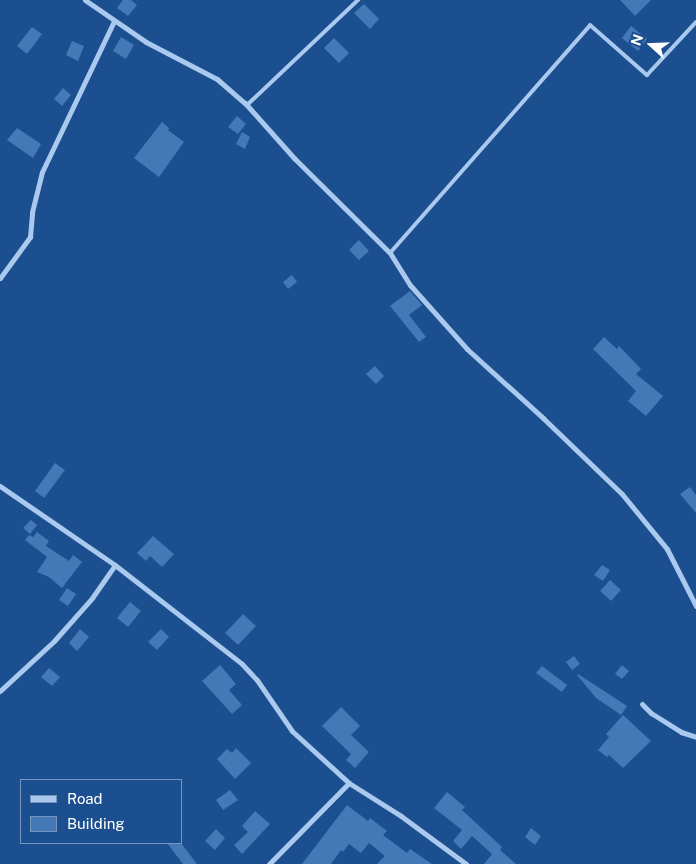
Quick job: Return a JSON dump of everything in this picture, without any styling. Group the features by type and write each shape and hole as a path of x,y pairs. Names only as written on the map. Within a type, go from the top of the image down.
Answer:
{"street":[{"path":"85,0 146,42 217,79 247,105 294,158 390,253 410,285 467,349 543,418 622,494 645,520 656,537 668,549 696,606"},
{"path":"0,278 30,237 32,212 42,172 114,21"},
{"path":"0,486 115,565 248,670 292,731 349,783 401,816 466,864"},
{"path":"0,691 54,641 92,598 115,565"},
{"path":"642,704 681,732 696,737"},
{"path":"269,864 349,783"}],"lane":[{"path":"247,105 358,0"},
{"path":"390,253 590,25 647,75 696,22"}],"building":[{"path":"123,0 131,0 137,5 128,16 117,8"},
{"path":"620,0 651,0 635,16"},
{"path":"364,4 379,19 370,29 354,13"},
{"path":"631,26 647,39 638,51 622,38"},
{"path":"32,27 42,34 27,54 17,46"},
{"path":"121,37 134,45 126,59 113,51"},
{"path":"334,38 349,53 339,63 324,48"},
{"path":"72,41 84,46 78,61 66,55"},
{"path":"63,88 71,95 62,106 54,99"},
{"path":"237,116 246,124 238,134 228,127"},
{"path":"162,122 169,128 168,130 184,142 159,177 134,158"},
{"path":"17,128 41,144 33,158 7,140"},
{"path":"242,132 250,137 245,149 236,144"},
{"path":"359,240 369,251 359,260 349,250"},
{"path":"292,275 297,282 288,289 283,282"},
{"path":"410,291 422,305 409,315 426,337 419,342 390,306"},
{"path":"604,337 617,349 619,346 641,369 636,374 663,396 646,416 628,401 636,391 593,349"},
{"path":"375,366 384,376 376,384 366,374"},
{"path":"55,463 65,470 44,498 35,491"},
{"path":"690,487 696,495 696,513 680,494"},
{"path":"31,520 37,525 30,534 23,528"},
{"path":"37,532 49,541 46,546 69,561 73,555 82,562 62,588 49,577 37,572 47,557 25,540 29,535 33,537"},
{"path":"153,536 174,554 162,567 150,556 146,561 137,553"},
{"path":"602,565 610,570 603,581 594,575"},
{"path":"610,580 621,590 611,601 600,591"},
{"path":"67,588 76,594 68,606 59,600"},
{"path":"130,602 141,611 128,627 117,618"},
{"path":"243,614 256,626 238,645 225,633"},
{"path":"80,629 89,637 77,651 69,643"},
{"path":"161,629 169,637 157,650 148,642"},
{"path":"574,656 580,664 572,670 566,662"},
{"path":"220,665 236,684 229,690 242,705 232,714 202,681"},
{"path":"622,665 629,671 622,679 615,674"},
{"path":"542,666 567,685 562,692 536,673"},
{"path":"49,668 60,677 52,686 41,677"},
{"path":"578,674 627,706 621,715 596,698"},
{"path":"341,707 360,726 351,735 369,752 355,768 346,760 351,754 322,726"},
{"path":"623,715 651,741 623,768 609,755 607,757 598,750 609,737 606,734"},
{"path":"236,748 251,763 235,779 217,759 227,749 232,753"},
{"path":"230,790 238,800 223,810 216,800"},
{"path":"447,792 465,807 462,810 502,847 500,850 516,864 484,864 492,854 472,836 461,849 453,841 462,830 434,808"},
{"path":"347,805 368,821 370,818 387,831 383,835 407,853 410,849 432,864 377,864 385,856 369,843 361,853 349,844 343,852 341,850 331,864 302,864"},
{"path":"255,811 270,824 242,854 234,845 248,832 242,826"},
{"path":"531,828 541,836 535,845 525,837"},
{"path":"216,829 225,838 215,850 205,841"},
{"path":"168,844 182,844 197,864 183,864"}]}
